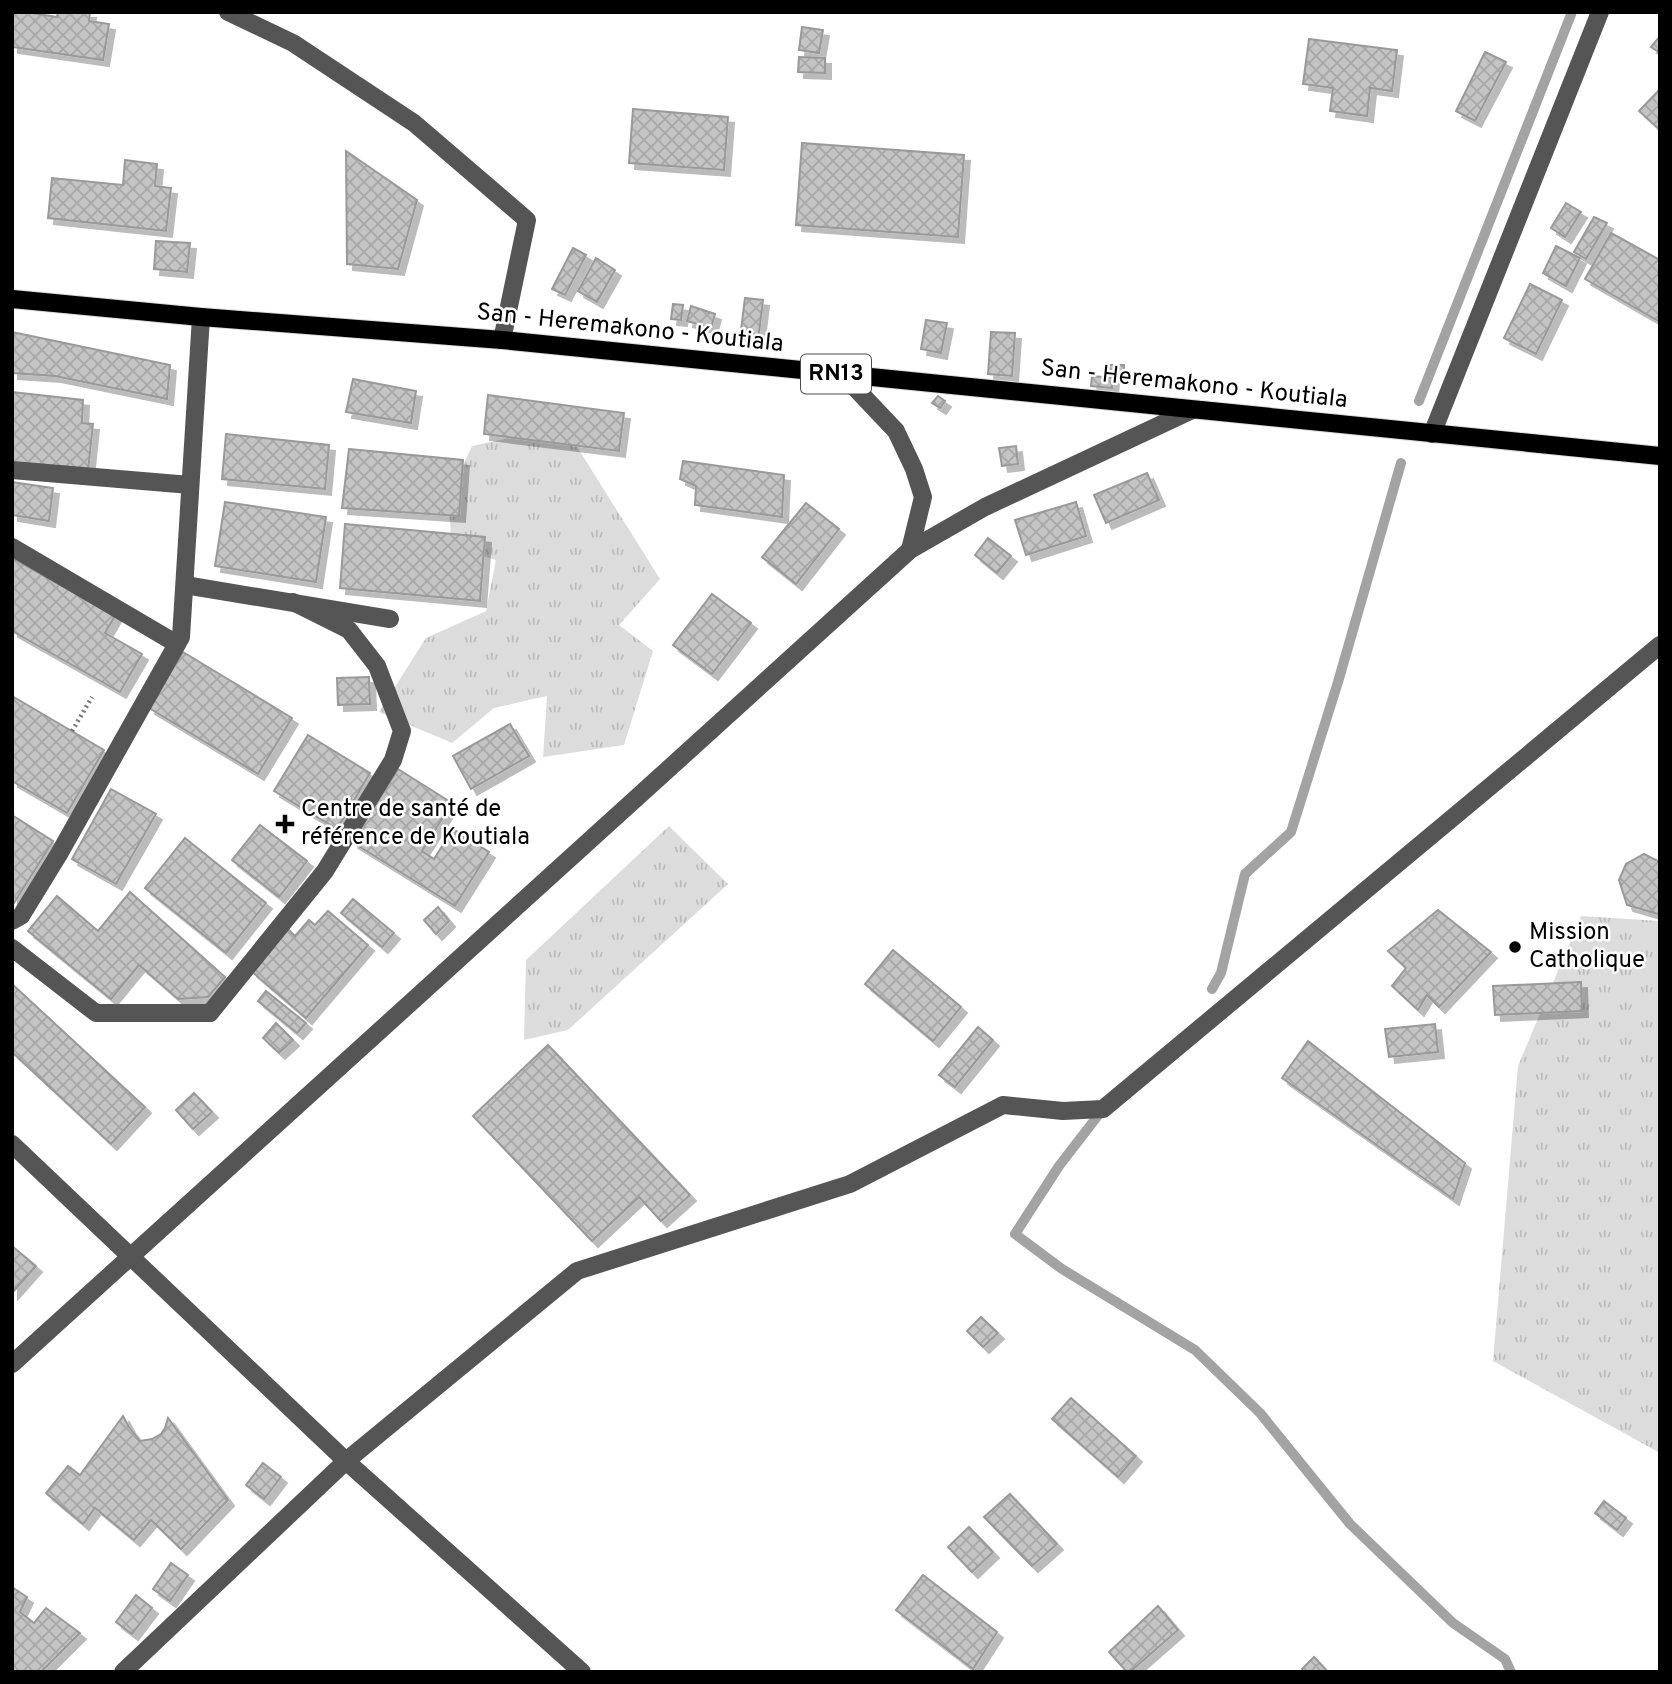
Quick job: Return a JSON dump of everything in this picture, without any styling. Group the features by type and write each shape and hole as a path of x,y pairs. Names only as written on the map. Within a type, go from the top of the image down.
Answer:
{"main road":[{"name":"San - Heremakono - Koutiala","path":"12,299 201,317 502,340 1660,456"}],"street":[{"path":"228,12 293,43 415,123 527,220 502,340"},
{"path":"1432,434 1601,12"},
{"path":"12,921 21,916 59,854 181,637 201,317"},
{"path":"843,375 896,431 915,470 923,497 910,550"},
{"path":"12,1364 910,550 985,507 1192,410"},
{"path":"12,470 190,485"},
{"path":"12,547 177,644"},
{"path":"185,585 390,619"},
{"path":"12,948 96,1013 210,1013 325,871 393,760 402,731 377,666 349,630 293,603"},
{"path":"123,1672 346,1461 577,1271 850,1184 1003,1105 1063,1111 1103,1109 1660,645"},
{"path":"12,1144 346,1461 582,1672"}],"path":[{"path":"72,731 92,697"}],"green space":[{"path":"564,426 660,579 619,625 653,651 624,745 543,757 547,696 494,708 452,743 379,712 426,638 486,611 496,560 452,547 448,498 472,446"},
{"path":"669,826 728,884 568,1030 524,1040 526,960"},
{"path":"1581,916 1660,921 1660,1453 1493,1361 1518,1066"}],"building":[{"path":"12,12 57,17 58,12 90,12 89,21 109,24 103,60 12,47"},
{"path":"802,27 823,30 819,53 799,50"},
{"path":"1660,36 1660,53 1651,47"},
{"path":"1309,39 1397,50 1392,91 1370,88 1367,116 1330,111 1333,88 1303,84"},
{"path":"1485,52 1506,62 1475,121 1456,111"},
{"path":"799,57 825,58 825,73 798,72"},
{"path":"1660,89 1660,130 1639,111"},
{"path":"633,109 728,117 724,170 629,163"},
{"path":"802,143 964,155 958,237 796,225"},
{"path":"346,151 417,200 398,269 347,264"},
{"path":"125,160 157,164 155,186 171,188 166,231 48,218 52,178 123,185"},
{"path":"1566,203 1581,212 1565,237 1551,228"},
{"path":"1594,217 1607,223 1586,259 1574,252"},
{"path":"1611,233 1660,260 1660,322 1585,279"},
{"path":"156,241 190,243 187,272 154,269"},
{"path":"1556,246 1580,258 1566,286 1543,273"},
{"path":"573,248 586,255 565,295 552,289"},
{"path":"596,258 615,270 597,302 578,291"},
{"path":"1530,284 1562,300 1536,354 1504,338"},
{"path":"745,298 763,300 758,341 740,338"},
{"path":"673,304 683,305 681,320 671,319"},
{"path":"691,306 715,314 711,328 687,321"},
{"path":"926,320 947,323 941,353 921,349"},
{"path":"12,332 170,365 167,399 55,376 12,373"},
{"path":"991,332 1015,333 1012,376 988,374"},
{"path":"1104,365 1124,365 1124,376 1104,375"},
{"path":"1092,376 1113,378 1112,388 1091,386"},
{"path":"353,379 416,391 411,423 346,412"},
{"path":"12,392 83,400 82,423 93,424 88,471 12,463"},
{"path":"488,395 624,413 619,451 484,434"},
{"path":"938,396 945,401 940,408 932,403"},
{"path":"226,434 329,445 325,489 222,479"},
{"path":"1016,446 1018,464 1002,466 999,448"},
{"path":"349,449 463,460 459,516 342,508"},
{"path":"683,461 784,475 782,517 695,505 696,486 680,479"},
{"path":"1147,473 1159,500 1106,523 1094,495"},
{"path":"12,482 53,488 49,521 12,515"},
{"path":"225,502 326,517 316,582 215,566"},
{"path":"1076,502 1086,536 1026,555 1015,520"},
{"path":"806,503 839,529 796,584 762,557"},
{"path":"345,524 485,537 480,601 340,588"},
{"path":"988,538 1011,556 997,573 975,555"},
{"path":"12,558 115,616 105,633 142,654 120,692 12,631"},
{"path":"712,594 751,623 712,674 673,645"},
{"path":"183,652 292,718 258,774 149,708"},
{"path":"369,677 370,704 338,705 337,678"},
{"path":"12,696 104,750 67,813 12,781"},
{"path":"510,724 529,756 471,789 453,756"},
{"path":"308,735 370,773 337,829 274,791"},
{"path":"398,769 452,803 422,851 434,859 453,829 489,852 455,906 352,842"},
{"path":"111,789 156,814 116,884 72,859"},
{"path":"12,815 53,841 14,903 12,902"},
{"path":"260,825 307,861 279,897 232,860"},
{"path":"185,838 266,903 226,953 145,888"},
{"path":"1644,854 1660,862 1658,914 1627,905 1619,880 1626,864"},
{"path":"130,892 225,977 208,997 178,999 139,965 111,999 28,931 57,896 98,931"},
{"path":"353,899 394,933 382,947 341,913"},
{"path":"438,907 449,921 436,934 424,920"},
{"path":"1438,910 1491,952 1439,1007 1427,995 1418,1010 1392,986 1406,968 1388,951"},
{"path":"328,911 368,945 306,1018 251,971 288,929 295,936 309,920 315,925"},
{"path":"893,950 961,1007 933,1041 865,984"},
{"path":"1581,982 1582,1011 1495,1015 1493,986"},
{"path":"12,984 145,1107 111,1144 12,1052"},
{"path":"266,991 306,1023 297,1033 258,1001"},
{"path":"276,1023 293,1040 279,1053 263,1038"},
{"path":"1435,1024 1438,1052 1389,1057 1385,1029"},
{"path":"978,1027 993,1040 955,1087 939,1075"},
{"path":"1308,1041 1465,1163 1453,1199 1282,1078"},
{"path":"548,1045 690,1195 661,1221 639,1197 592,1241 473,1116"},
{"path":"194,1093 212,1112 193,1129 176,1110"},
{"path":"12,1246 36,1266 12,1293"},
{"path":"981,1317 998,1333 983,1347 967,1331"},
{"path":"1071,1398 1136,1456 1118,1477 1052,1419"},
{"path":"123,1416 140,1441 161,1434 168,1418 228,1500 181,1549 151,1520 134,1540 95,1508 83,1524 46,1493 68,1466 80,1475"},
{"path":"263,1463 281,1477 264,1499 246,1485"},
{"path":"1010,1494 1057,1544 1032,1566 984,1517"},
{"path":"1604,1501 1626,1518 1617,1530 1595,1513"},
{"path":"969,1527 993,1552 972,1572 948,1547"},
{"path":"171,1563 188,1575 170,1601 153,1589"},
{"path":"923,1575 997,1632 973,1669 896,1610"},
{"path":"12,1587 27,1597 20,1612 34,1623 46,1608 80,1633 41,1672 12,1672"},
{"path":"136,1595 152,1608 132,1634 116,1622"},
{"path":"1158,1606 1178,1630 1127,1672 1109,1652"},
{"path":"1314,1657 1328,1672 1304,1672 1302,1669"}],"waterway":[{"path":"1419,401 1572,12"},
{"path":"1212,989 1221,973 1245,874 1291,832 1338,682 1401,463"},
{"path":"1103,1109 1059,1166 1015,1234 1062,1269 1195,1350 1260,1413 1350,1524 1453,1623 1505,1659 1511,1672"}],"place":[{"name":"Centre de santé de référence de Koutiala","path":"285,824"},
{"name":"Mission Catholique","path":"1515,947"}]}
